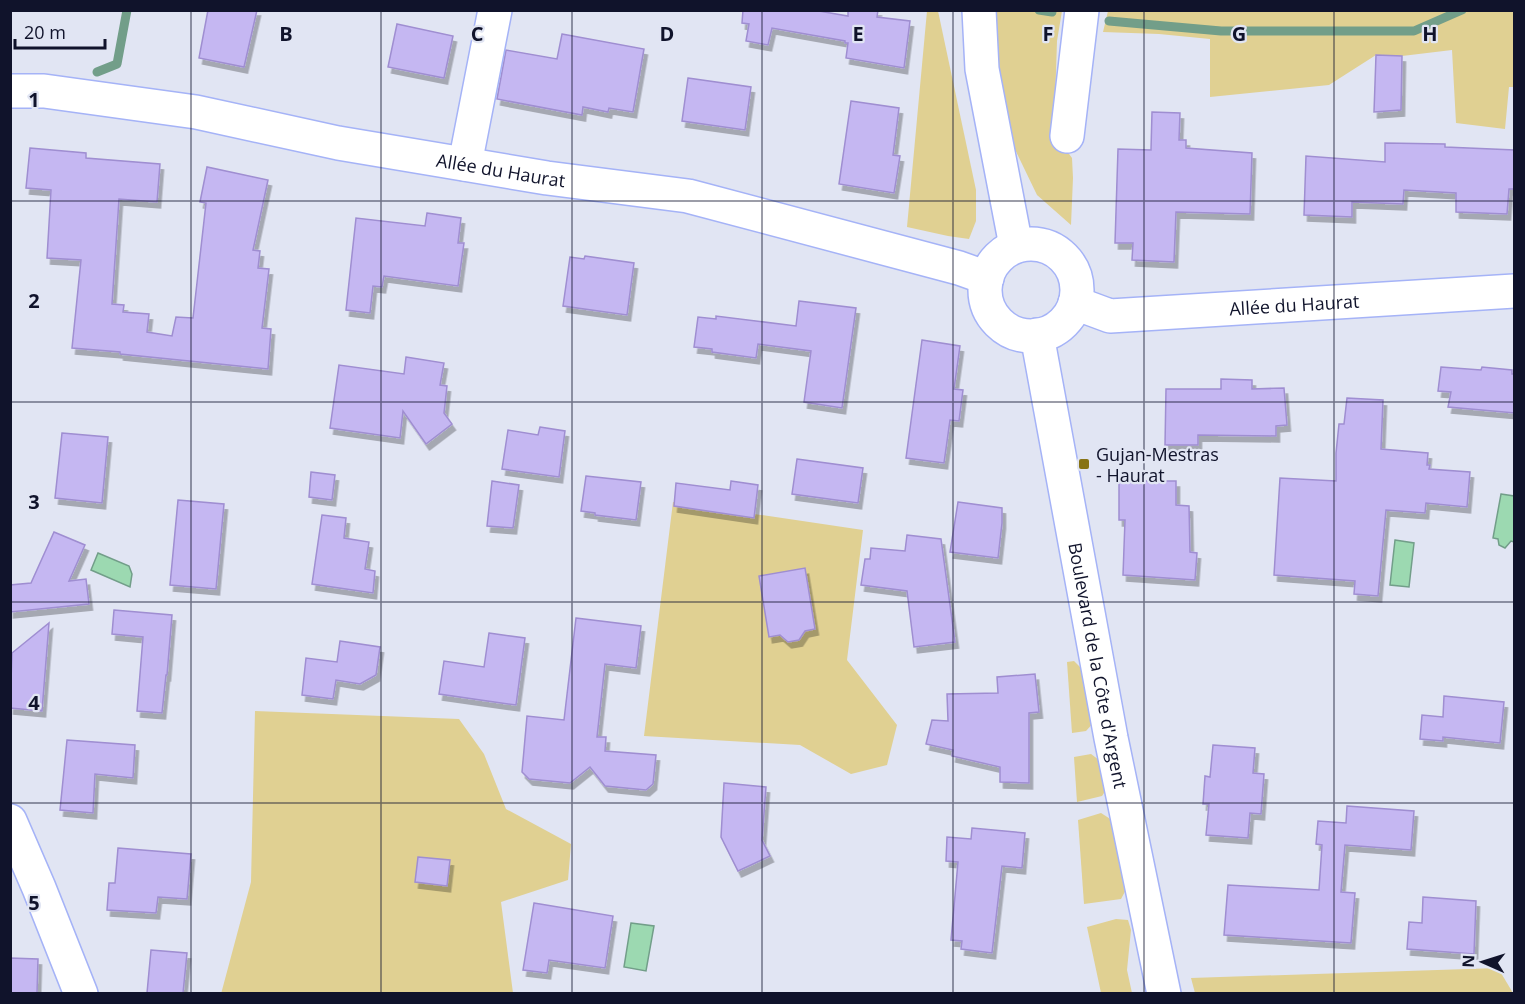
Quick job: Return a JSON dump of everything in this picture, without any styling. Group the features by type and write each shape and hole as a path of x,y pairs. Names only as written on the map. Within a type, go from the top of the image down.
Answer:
{"street":[{"path":"465,164 495,10"},
{"path":"960,10 966,35 982,69"},
{"path":"979,10 982,69 1016,246"},
{"path":"1067,136 1082,10"},
{"name":"Allée du Haurat","path":"10,91 44,91 195,112 338,143 547,178 688,196 959,268 987,278"},
{"path":"1030,244 1045,246 1057,252 1068,262 1075,275 1077,289 1070,315 1049,332 1022,335 996,320 988,307 985,292 987,278 993,264 1003,253 1016,246 1030,244"},
{"name":"Allée du Haurat","path":"1075,303 1110,316 1515,291"},
{"name":"Boulevard de la Côte d'Argent","path":"1037,335 1109,727 1164,993"},
{"path":"10,821 25,888 81,993"}],"shaded area":[{"path":"927,11 938,11 976,190 976,221 969,239 907,227"},
{"path":"991,11 1062,11 1057,41 1054,133 1072,158 1071,225 1037,195 1010,139"},
{"path":"1108,11 1514,11 1514,87 1509,87 1505,129 1456,123 1452,50 1402,56 1376,55 1329,85 1210,97 1210,39 1103,32"},
{"path":"1501,494 1514,496 1514,542 1511,541 1505,548 1499,545 1498,539 1493,538"},
{"path":"673,502 863,530 847,660 897,725 887,765 851,774 800,745 644,736"},
{"path":"1395,540 1414,543 1409,587 1390,585"},
{"path":"98,553 129,566 132,574 130,587 91,570"},
{"path":"1074,661 1084,671 1095,721 1086,731 1072,733 1067,662"},
{"path":"255,711 459,719 484,754 506,809 571,844 568,880 501,902 513,993 221,994 251,882"},
{"path":"1091,754 1103,763 1108,787 1102,796 1077,802 1074,757"},
{"path":"1101,813 1115,822 1129,884 1121,899 1084,904 1078,820"},
{"path":"1116,919 1128,920 1131,930 1127,970 1132,993 1101,993 1087,927"},
{"path":"631,923 654,926 646,971 624,967"},
{"path":"1498,968 1513,993 1195,993 1191,978"}],"building":[{"path":"208,10 257,10 244,67 199,58"},
{"path":"743,10 813,10 848,16 848,10 878,10 877,17 910,21 904,68 846,58 848,43 845,41 772,28 768,45 746,41 749,24 742,23"},
{"path":"397,24 453,36 444,78 388,67"},
{"path":"562,34 644,49 633,112 609,108 608,112 583,107 582,115 497,99 506,50 557,59"},
{"path":"1376,55 1402,56 1401,110 1374,112"},
{"path":"688,78 751,87 745,130 682,121"},
{"path":"851,101 899,108 893,155 900,156 894,193 839,184"},
{"path":"1152,112 1180,113 1179,140 1186,140 1186,148 1252,153 1250,214 1176,212 1174,262 1132,260 1133,243 1115,243 1118,149 1151,150"},
{"path":"1385,143 1445,144 1445,147 1515,150 1514,189 1509,189 1507,214 1456,212 1456,193 1404,190 1403,204 1352,202 1352,217 1304,215 1306,156 1385,162"},
{"path":"30,148 86,153 86,158 160,164 157,202 119,199 112,304 124,305 123,312 149,314 147,332 172,336 176,317 193,318 206,203 200,202 207,167 268,180 253,250 260,251 258,268 269,269 262,328 271,329 268,369 72,348 81,260 47,258 51,190 26,188"},
{"path":"427,213 461,218 458,243 464,243 458,286 384,276 382,287 373,286 370,313 346,310 356,218 425,226"},
{"path":"585,256 634,263 627,315 563,306 570,257 584,259"},
{"path":"799,301 856,308 842,408 804,402 811,351 758,344 756,358 694,347 698,317 716,319 716,316 796,326"},
{"path":"922,340 960,346 954,389 963,390 959,421 950,420 944,463 906,458"},
{"path":"406,357 444,363 440,385 447,386 444,413 452,424 426,444 403,411 400,438 330,428 339,365 404,374"},
{"path":"1441,367 1512,370 1512,374 1515,374 1515,413 1448,407 1451,392 1438,391"},
{"path":"1221,379 1252,380 1252,389 1284,388 1287,425 1276,426 1276,436 1198,435 1198,445 1165,445 1166,389 1221,389"},
{"path":"1347,398 1383,400 1381,449 1428,453 1429,469 1470,472 1467,507 1426,503 1425,513 1386,510 1378,596 1354,594 1355,581 1274,575 1280,478 1336,481 1339,424 1344,424"},
{"path":"540,427 565,431 559,477 502,469 508,430 538,435"},
{"path":"62,433 108,437 102,503 55,498"},
{"path":"797,459 863,468 858,503 792,494"},
{"path":"311,472 335,475 332,500 309,497"},
{"path":"586,476 641,482 636,520 581,511"},
{"path":"492,481 519,485 513,528 487,526"},
{"path":"731,481 758,485 754,518 674,506 676,483 730,490"},
{"path":"1119,481 1176,481 1176,505 1189,506 1190,552 1197,553 1195,580 1123,575 1125,520 1119,520"},
{"path":"178,500 224,504 216,589 170,585"},
{"path":"958,502 1002,508 998,558 950,552"},
{"path":"322,515 346,518 344,538 369,542 365,569 375,571 373,593 312,584"},
{"path":"54,532 85,545 69,581 86,579 89,604 10,612 10,585 31,583"},
{"path":"907,535 941,539 955,642 914,647 907,591 861,585 865,559 870,559 871,548 905,551"},
{"path":"805,568 815,629 805,631 799,640 788,642 780,635 769,637 759,576"},
{"path":"114,610 172,615 162,713 137,711 143,637 112,634"},
{"path":"576,618 641,626 636,668 605,664 597,737 606,737 605,751 656,755 653,784 646,790 605,786 590,767 570,783 529,779 522,772 527,716 564,720"},
{"path":"49,623 42,711 10,708 12,653"},
{"path":"489,633 525,638 516,705 439,694 444,661 484,667"},
{"path":"340,641 380,647 376,675 360,684 336,680 333,699 302,695 306,658 337,662"},
{"path":"1035,674 1039,712 1029,713 1029,783 1000,782 1000,767 952,756 953,750 926,744 932,720 948,721 947,694 998,693 997,677"},
{"path":"1444,696 1504,702 1500,743 1443,737 1443,741 1420,739 1422,715 1443,717"},
{"path":"67,740 135,745 133,778 95,774 93,813 60,810"},
{"path":"1213,745 1255,748 1253,773 1264,774 1261,814 1250,813 1248,838 1206,835 1209,804 1203,804 1205,776 1210,777"},
{"path":"724,783 766,787 762,840 770,856 738,871 721,837"},
{"path":"1347,806 1414,811 1411,850 1345,845 1341,892 1355,893 1351,943 1224,935 1228,885 1319,890 1322,845 1316,844 1318,821 1346,823"},
{"path":"972,828 1025,833 1022,868 1002,866 992,953 961,949 962,941 951,940 958,862 946,861 947,837 971,839"},
{"path":"118,848 191,854 187,899 158,897 156,913 107,910 109,883 115,883"},
{"path":"418,857 450,860 447,886 415,882"},
{"path":"1423,897 1476,901 1474,954 1407,949 1409,922 1422,923"},
{"path":"534,903 613,916 605,968 549,960 547,973 523,970"},
{"path":"151,950 187,953 183,993 147,993"},
{"path":"10,958 38,959 37,993 10,993"}],"waterway":[{"path":"97,72 117,64 127,10"},
{"path":"1039,10 1052,12"},
{"path":"1109,21 1221,31 1414,31 1462,10"}],"place":[{"name":"Gujan-Mestras - Haurat","path":"1084,464"}]}
